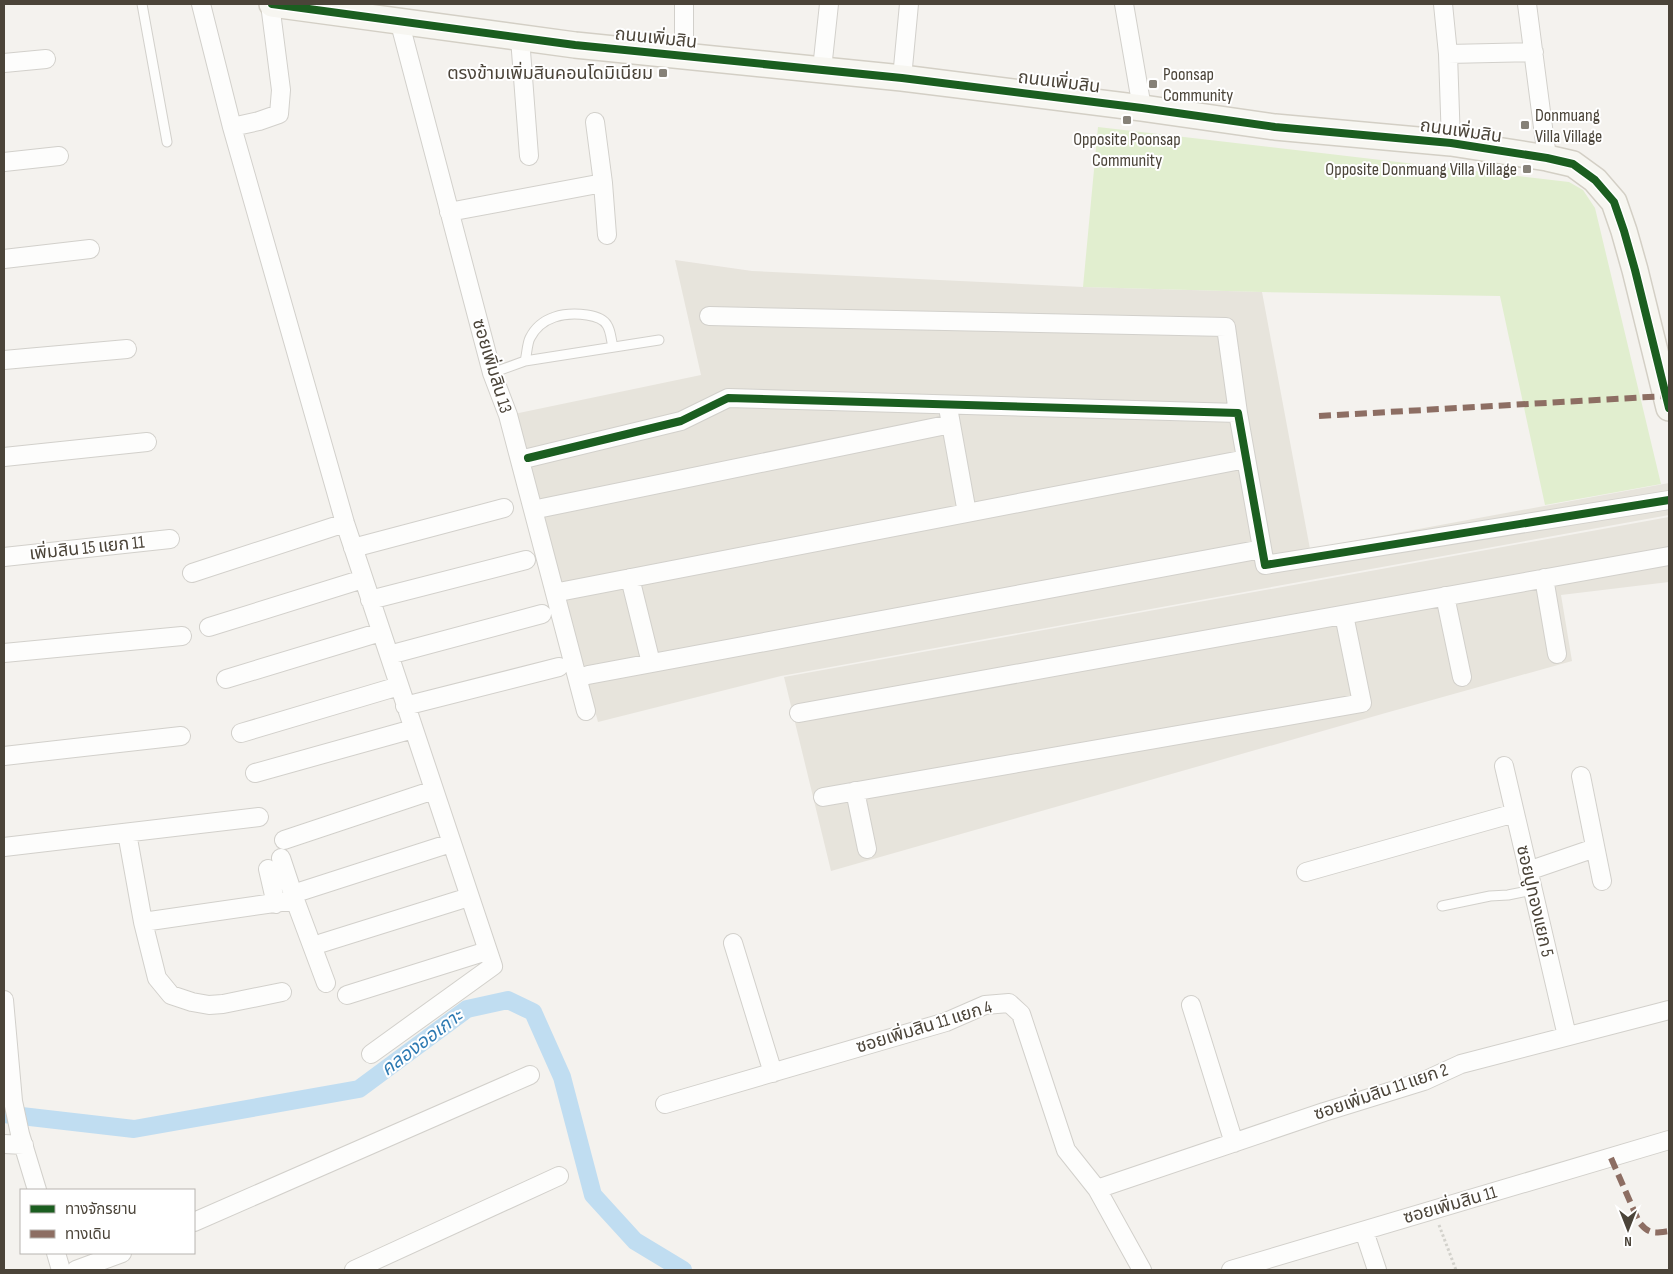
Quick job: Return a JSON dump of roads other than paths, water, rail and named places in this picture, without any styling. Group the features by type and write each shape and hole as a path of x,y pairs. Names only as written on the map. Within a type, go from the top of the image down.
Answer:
{"street":[{"path":"201,4 232,127 345,523 493,966 371,1054"},
{"path":"232,127 279,114 281,90 271,4"},
{"name":"ถนนเพิ่มสิน","path":"271,4 520,38 902,78 1142,108 1275,127 1451,143 1574,164 1595,180 1614,202 1636,270 1669,408"},
{"path":"684,4 684,56"},
{"path":"822,69 829,4"},
{"path":"902,78 909,4"},
{"path":"1124,4 1142,108"},
{"path":"1443,4 1448,54 1451,143"},
{"path":"1527,4 1547,158"},
{"name":"ซอยเพิ่มสิน 13","path":"399,20 492,373 508,416 586,711"},
{"path":"520,38 529,156"},
{"path":"1448,54 1534,52"},
{"path":"4,62 46,59"},
{"path":"596,122 608,235"},
{"path":"4,162 59,156"},
{"path":"449,212 603,183"},
{"path":"4,258 90,249"},
{"path":"709,316 1226,327 1238,413 1265,565 1669,500"},
{"path":"4,360 127,349"},
{"path":"528,458 681,421 728,398 1238,413"},
{"path":"947,404 967,513"},
{"path":"542,508 951,424"},
{"path":"4,457 147,442"},
{"path":"564,590 1246,459"},
{"path":"353,548 504,508"},
{"path":"192,573 345,523"},
{"name":"เพิ่มสิน 15 แยก 11","path":"4,557 170,539"},
{"path":"588,675 1262,549"},
{"path":"798,713 1669,556"},
{"path":"370,600 526,560"},
{"path":"630,578 651,663"},
{"path":"1544,578 1558,654"},
{"path":"209,627 364,579"},
{"path":"1445,596 1462,677"},
{"path":"389,654 542,614"},
{"path":"823,797 1362,704 1344,615"},
{"path":"226,679 381,632"},
{"path":"4,653 182,636"},
{"path":"406,706 559,667"},
{"path":"241,733 399,686"},
{"path":"255,773 413,729"},
{"path":"4,756 181,736"},
{"name":"ซอยปูทองแยก 5","path":"1504,766 1566,1036"},
{"path":"1581,776 1602,881"},
{"path":"284,840 434,790"},
{"path":"856,791 867,849"},
{"path":"1306,872 1515,813"},
{"path":"4,847 259,817"},
{"path":"127,833 143,922 158,978 171,995 209,1005 282,992"},
{"path":"143,922 276,904 451,843"},
{"path":"1528,871 1595,848"},
{"path":"276,904 274,863 299,896 326,983"},
{"path":"322,943 469,898"},
{"path":"733,943 773,1073"},
{"path":"347,995 487,951"},
{"path":"4,1000 13,1101 37,1189"},
{"name":"ซอยเพิ่มสิน 11 แยก 4","path":"665,1104 946,1022 985,1006 1009,1003 1021,1014 1066,1150 1097,1189 1142,1270"},
{"path":"1190,1005 1234,1143"},
{"name":"ซอยเพิ่มสิน 11 แยก 2","path":"1097,1189 1424,1081 1461,1064 1669,1010"},
{"path":"195,1222 530,1075"},
{"path":"4,1144 22,1139"},
{"name":"ซอยเพิ่มสิน 11","path":"1230,1270 1669,1140"},
{"path":"354,1270 559,1176"},
{"path":"1364,1231 1377,1270"},
{"path":"56,1254 62,1270"},
{"path":"76,1270 119,1254"}],"lane":[{"path":"142,4 167,142"},
{"path":"525,361 530,339 539,326 552,317 573,313 594,316 603,320 608,326 612,347"},
{"path":"492,373 525,361 659,340"},
{"path":"1442,906 1490,896 1533,890"}],"waterway":[{"name":"คลองออเกาะ","path":"4,1114 134,1129 359,1089 467,1009 508,1000 533,1012 562,1077 593,1195 635,1241 683,1270"}],"place":[{"name":"ตรงข้ามเพิ่มสินคอนโดมิเนียม","path":"663,73"},
{"name":"Poonsap Community","path":"1153,84"},
{"name":"Opposite Poonsap Community","path":"1127,120"},
{"name":"Donmuang Villa Village","path":"1525,125"},
{"name":"Opposite Donmuang Villa Village","path":"1527,169"}]}
